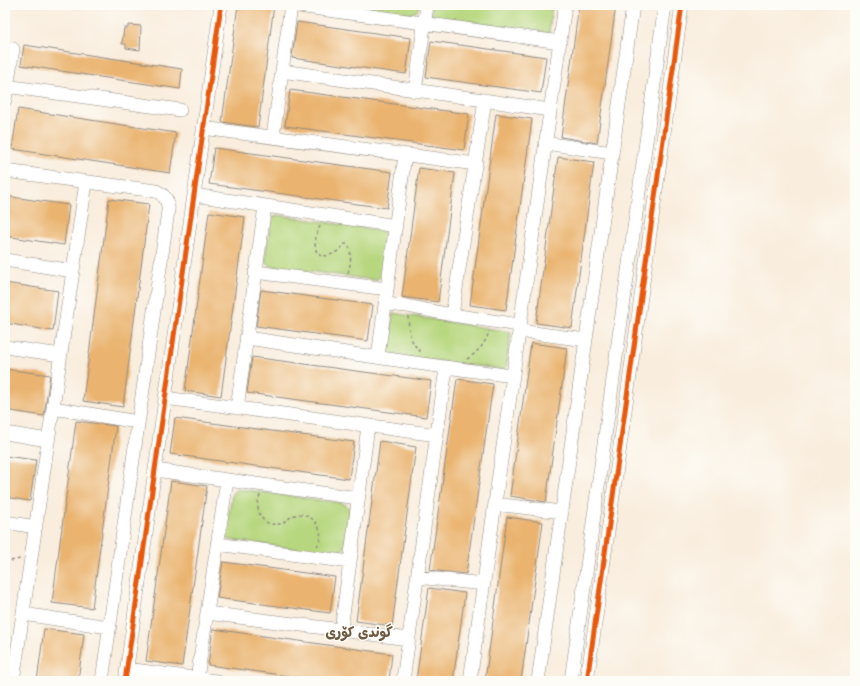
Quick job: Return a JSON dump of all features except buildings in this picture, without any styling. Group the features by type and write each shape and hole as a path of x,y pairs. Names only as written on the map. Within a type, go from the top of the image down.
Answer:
{"street":[{"path":"216,681 126,675 221,5"},
{"path":"273,137 291,5 560,42"},
{"path":"415,91 427,5"},
{"path":"470,681 565,5"},
{"path":"538,681 633,5"},
{"path":"571,681 665,5"},
{"path":"587,681 682,5"},
{"path":"5,100 13,49"},
{"path":"282,71 550,110"},
{"path":"6,86 180,110"},
{"path":"452,315 485,100"},
{"path":"203,128 476,164"},
{"path":"545,144 612,153"},
{"path":"378,357 405,155"},
{"path":"5,171 156,192 163,196 168,203 102,681"},
{"path":"13,681 86,182"},
{"path":"194,195 396,226"},
{"path":"237,408 264,206"},
{"path":"5,260 73,270"},
{"path":"255,272 387,289"},
{"path":"385,304 407,306 491,321 519,328 586,340"},
{"path":"246,338 446,368 513,376"},
{"path":"5,347 61,356"},
{"path":"402,681 446,368"},
{"path":"166,398 437,435"},
{"path":"53,408 138,422"},
{"path":"341,630 368,426"},
{"path":"5,433 48,440"},
{"path":"155,470 358,498"},
{"path":"197,679 227,480"},
{"path":"495,504 562,512"},
{"path":"5,522 36,527"},
{"path":"217,544 350,562"},
{"path":"417,576 484,584"},
{"path":"584,595 598,597"},
{"path":"207,613 408,639"},
{"path":"23,614 109,627"}],"path":[{"path":"324,215 315,240 316,250 318,255 324,256 339,251 346,244 349,245 351,257 344,284"},
{"path":"407,306 408,324 411,338 414,346 424,354"},
{"path":"461,361 472,356 482,347 488,335 491,321"},
{"path":"270,486 265,489 258,500 258,512 263,520 271,524 277,524 296,515 302,514 317,522 321,533 321,539 316,549 307,555"},
{"path":"5,562 32,557"}],"green space":[{"path":"349,5 420,5 417,11 411,14"},
{"path":"432,5 552,5 549,33 431,16"},
{"path":"279,215 382,231 387,236 387,240 382,275 374,280 270,266 267,264 265,258 271,221 274,217"},
{"path":"393,313 511,332 506,370 387,354"},
{"path":"238,489 341,503 346,505 350,511 344,548 335,554 228,539 226,534 232,494"}],"cycle path":[{"path":"125,681 221,5"},
{"path":"587,681 682,5"}],"district":[{"name":"گوندی کۆری","path":"359,632"}]}
